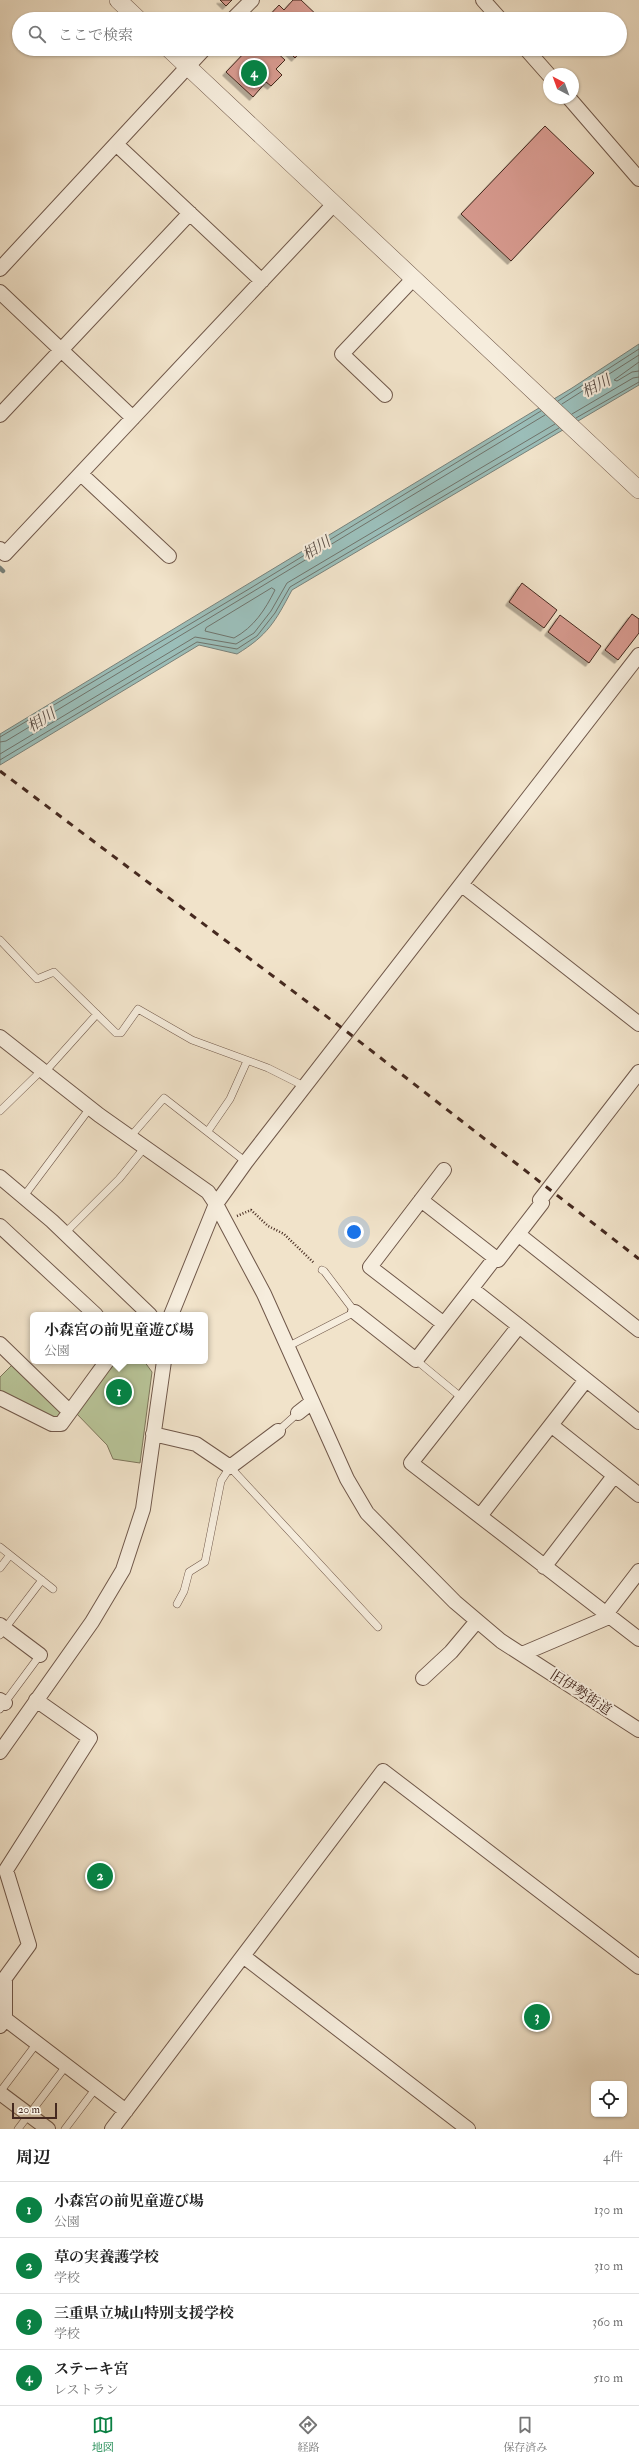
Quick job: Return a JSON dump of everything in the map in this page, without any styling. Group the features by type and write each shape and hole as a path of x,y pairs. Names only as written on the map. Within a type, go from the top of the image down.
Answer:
{"street":[{"path":"118,0 131,12"},
{"path":"240,12 252,0"},
{"path":"483,0 494,12"},
{"path":"177,56 333,205 639,490"},
{"path":"0,269 197,56"},
{"path":"532,56 543,68"},
{"path":"574,104 639,179"},
{"path":"116,144 262,281"},
{"path":"0,549 5,554 333,205"},
{"path":"0,415 190,213"},
{"path":"385,395 342,354 413,279"},
{"path":"0,292 133,418"},
{"path":"81,474 169,556"},
{"path":"172,1312 216,1204 304,1086 462,885 639,655"},
{"path":"462,885 639,1024"},
{"name":"旧伊勢街道","path":"1,1041 90,1108 208,1192 226,1222 264,1294 347,1479 371,1519 427,1576 477,1622 522,1654 639,1730"},
{"path":"421,1200 498,1260 542,1202 540,1200 639,1072"},
{"path":"444,1170 370,1267 444,1324"},
{"path":"0,1177 24,1196 147,1312"},
{"path":"0,1226 93,1312"},
{"path":"518,1234 639,1330"},
{"path":"355,1312 416,1360 495,1258"},
{"path":"472,1289 639,1422"},
{"path":"519,1326 411,1463 639,1640"},
{"path":"0,1344 69,1412"},
{"path":"0,1398 52,1424 61,1424 105,1364"},
{"path":"0,1752 92,1622 123,1570 142,1509 164,1364"},
{"path":"480,1516 586,1380"},
{"path":"298,1413 312,1402"},
{"path":"551,1425 639,1495"},
{"path":"153,1434 196,1444 230,1467 278,1431"},
{"path":"544,1566 614,1476"},
{"path":"522,1654 608,1616 639,1571"},
{"path":"422,1678 450,1652 477,1622"},
{"path":"2,1629 40,1655"},
{"path":"36,1700 90,1738 6,1870 29,1945 5,1978 2,2020 37,2043 126,2110"},
{"path":"112,2129 383,1771 639,1967"},
{"path":"243,1956 468,2129"},
{"path":"0,2092 48,2129"}],"lane":[{"path":"0,940 33,976 41,979 54,972 119,1034 138,1010 192,1040 268,1068 304,1086"},
{"path":"0,1111 42,1072 97,1014"},
{"path":"208,1131 230,1099 247,1061"},
{"path":"131,1136 164,1098 246,1162"},
{"path":"24,1196 90,1108"},
{"path":"64,1234 119,1179 146,1147"},
{"path":"287,1347 355,1312 324,1270 322,1270"},
{"path":"416,1360 462,1398"},
{"path":"278,1431 298,1413"},
{"path":"177,1604 184,1591 189,1572 205,1562 221,1481 230,1467 378,1627"},
{"path":"0,1547 53,1589"},
{"path":"0,1568 10,1555"},
{"path":"2,1629 42,1580"},
{"path":"2,1704 40,1655"},
{"path":"0,2092 37,2043"},
{"path":"18,2129 66,2066"},
{"path":"65,2129 96,2088"}],"path":[{"path":"226,1222 251,1210 274,1231 284,1234 322,1270"}],"green space":[{"path":"14,1363 64,1414 55,1421 0,1394 0,1377"},
{"path":"110,1364 146,1364 152,1372 140,1463 113,1459 107,1445 75,1412"}],"water":[{"path":"639,344 639,385 292,590 281,611 270,627 248,647 237,654 199,645 0,765 0,734 572,388"}],"building":[{"path":"220,0 232,0 226,6"},
{"path":"293,0 301,0 314,12 272,12 279,5 284,10"},
{"path":"241,56 281,56 285,60 276,69 282,75 271,86 266,82 253,97 226,72"},
{"path":"545,126 594,173 511,261 461,214"},
{"path":"522,583 557,610 544,628 509,602"},
{"path":"632,614 639,619 639,633 618,660 605,650"},
{"path":"560,615 601,646 589,663 548,632"}],"waterway":[{"name":"相川","path":"0,568 3,571"}],"railway":[{"path":"0,771 346,1031 639,1259"}],"place":[{"name":"ステーキ宮","path":"254,73"},
{"name":"小森宮の前児童遊び場","path":"119,1392"},
{"name":"草の実養護学校","path":"100,1876"},
{"name":"三重県立城山特別支援学校","path":"537,2017"}]}
